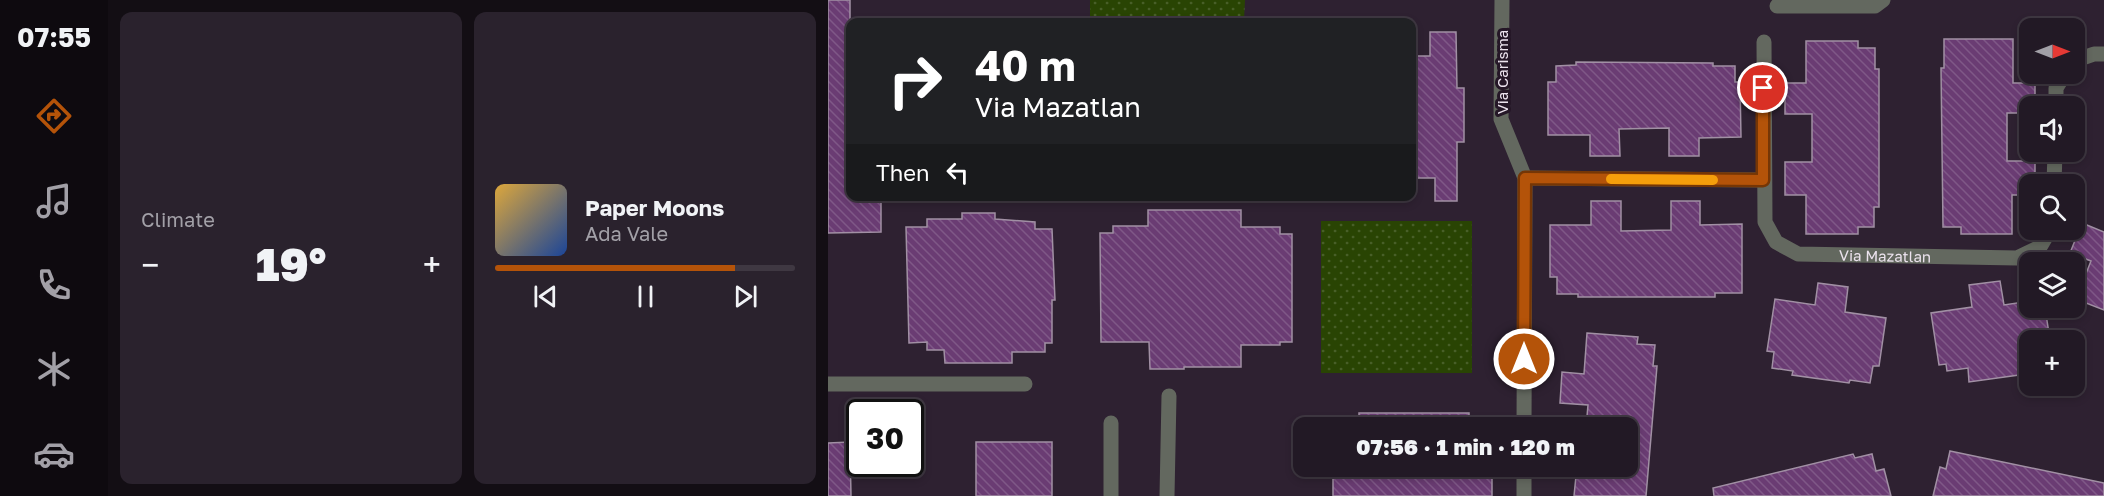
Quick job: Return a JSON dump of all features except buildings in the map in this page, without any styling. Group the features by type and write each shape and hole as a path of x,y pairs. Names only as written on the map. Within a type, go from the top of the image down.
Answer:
{"street":[{"name":"Via Carisma","path":"1502,0 1500,118 1525,178 1524,417"},
{"path":"1777,6 1875,6 1883,0"},
{"name":"Via Mazatlan","path":"1764,42 1764,222 1776,242 1798,254 2016,258 2040,247 2044,240"},
{"path":"2085,57 2104,54"},
{"path":"1525,178 1763,180"},
{"path":"828,384 1025,384"},
{"path":"1167,496 1168,396"},
{"path":"1111,423 1111,496"},
{"path":"1524,477 1524,496"}],"green space":[{"path":"1090,0 1245,0 1244,18 1090,18"},
{"path":"1321,221 1472,221 1472,373 1321,373"}],"slow traffic":[{"path":"1611,179 1713,180"}],"route":[{"path":"1524,359 1525,178 1763,180 1763,88"}]}
